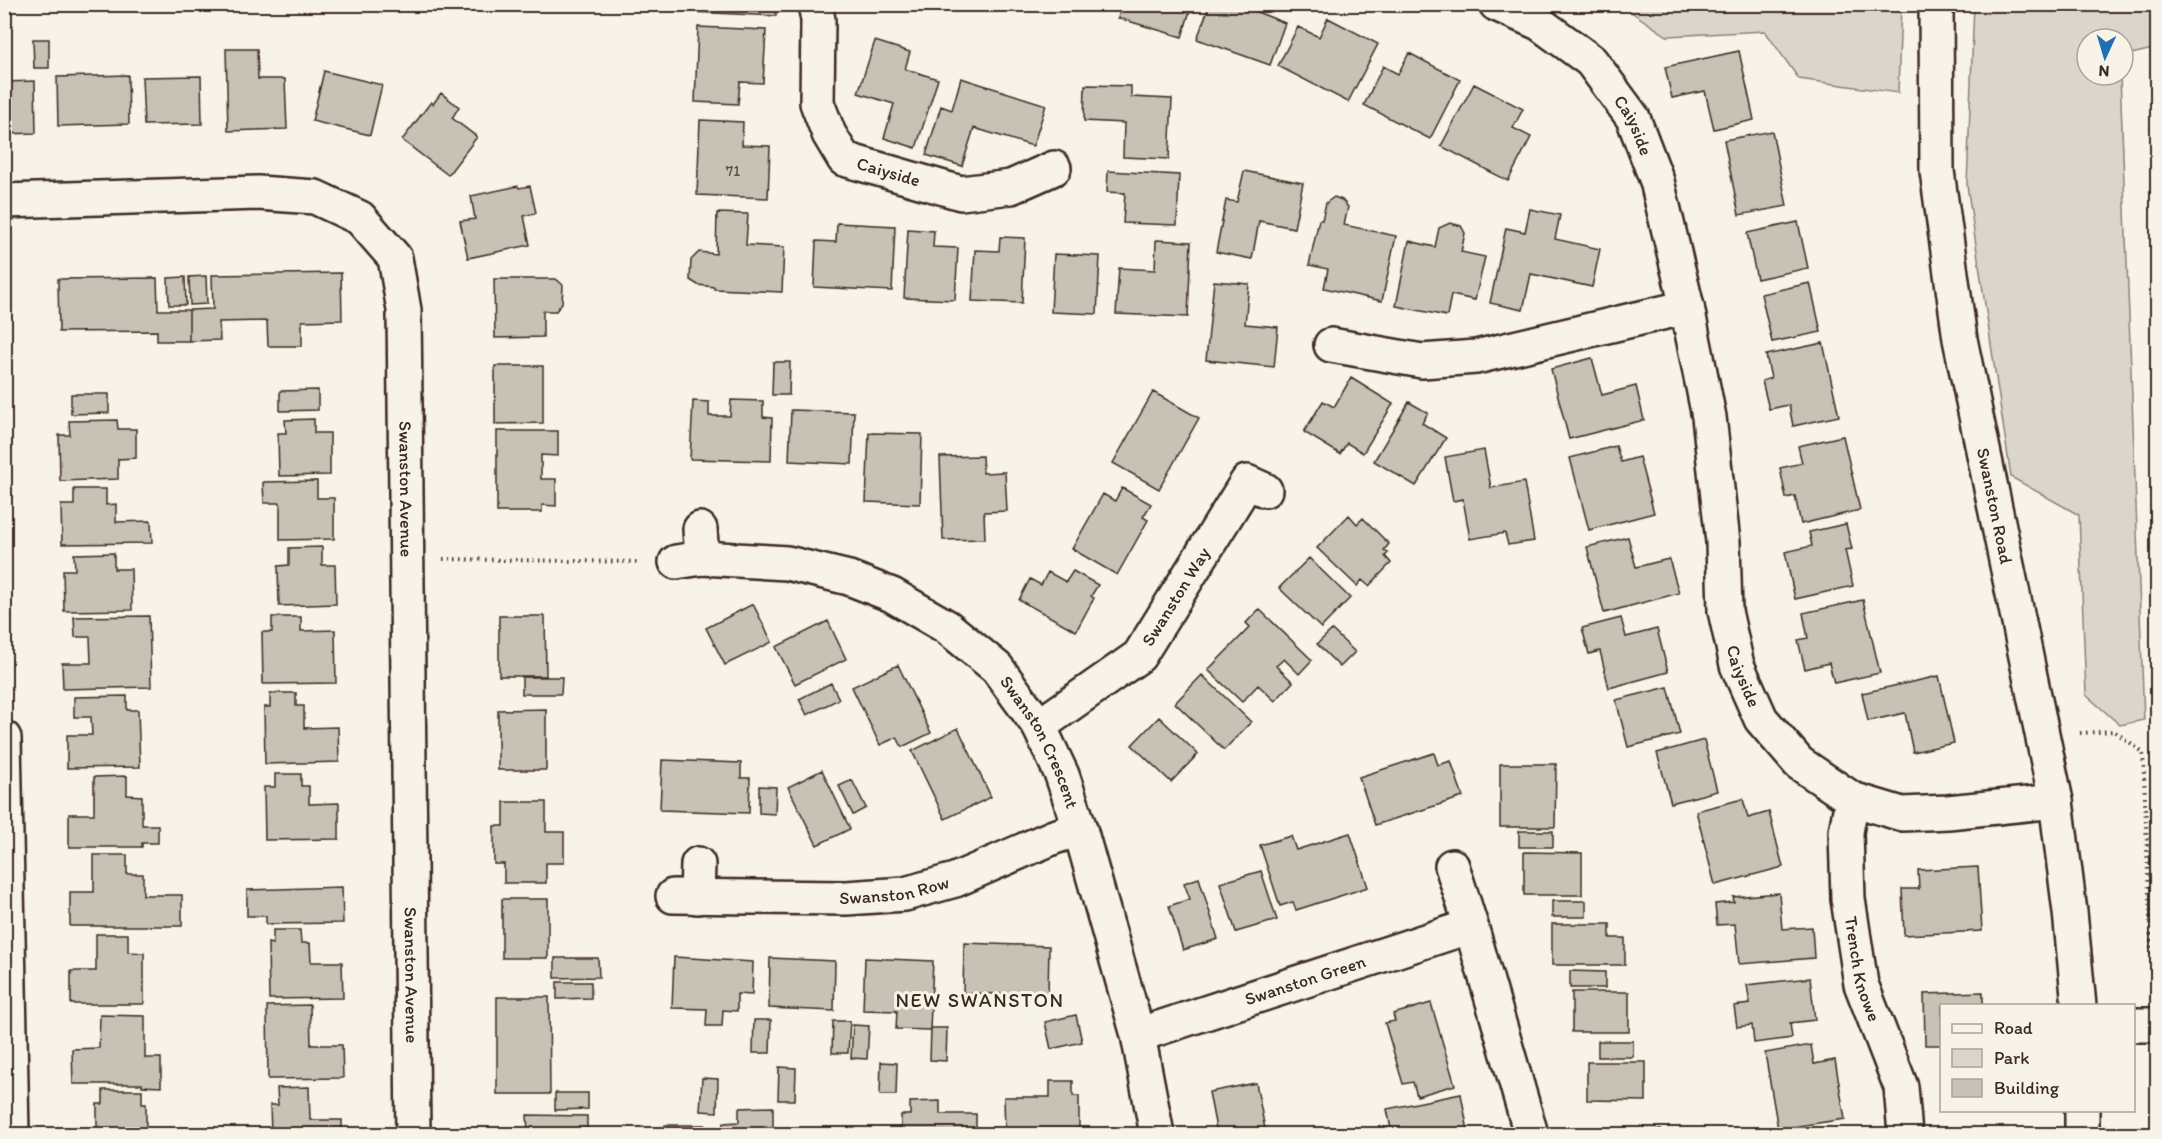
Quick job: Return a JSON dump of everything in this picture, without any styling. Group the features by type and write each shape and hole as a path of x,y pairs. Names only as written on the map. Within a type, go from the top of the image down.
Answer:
{"street":[{"name":"Caiyside","path":"815,4 818,20 817,104 829,134 844,159 961,193 1011,187 1054,168"},
{"name":"Caiyside","path":"1496,4 1539,23 1592,61 1633,118 1657,181 1687,307 1709,417 1723,542 1725,611 1737,665 1761,719 1799,763 1852,799 1902,814 1948,812 2056,801"},
{"name":"Swanston Road","path":"1936,4 1937,171 1958,327 2056,801 2079,1004"},
{"name":"Swanston Avenue","path":"4,201 258,193 315,197 360,218 395,258 404,310 413,1134"},
{"path":"1331,345 1422,361 1476,357 1687,307"},
{"name":"Swanston Way","path":"1040,726 1138,656 1247,482 1265,490"},
{"name":"Swanston Crescent","path":"693,550 787,563 849,578 892,595 947,627 997,668 1040,726 1062,775 1080,829 1138,1035 1157,1134"},
{"path":"4,738 12,1134"},
{"name":"Trench Knowe","path":"1852,799 1846,832 1848,898 1861,984 1901,1087 1905,1134"},
{"name":"Swanston Row","path":"698,864 685,897 846,898 905,894 955,880 1054,837 1080,829"},
{"path":"1452,866 1531,1134"},
{"name":"Swanston Green","path":"1138,1035 1471,926"},
{"path":"2082,1112 2082,1134"}],"path":[{"path":"407,559 693,550"},
{"path":"2043,735 2114,731 2143,752 2148,1025 2154,1134"}],"green space":[{"path":"1621,5 1901,5 1898,93 1799,79 1765,31 1667,36"},
{"path":"1974,5 2157,5 2157,48 2135,53 2135,27 2075,27 2075,87 2120,87 2144,720 2120,725 2086,695 2079,515 2011,477 1967,185"}],"building":[{"path":"693,4 776,4 776,16 693,12"},
{"path":"1122,4 1192,4 1182,37 1118,18"},
{"path":"1210,4 1254,4 1252,10 1285,23 1270,65 1197,39"},
{"path":"1328,18 1378,44 1348,102 1278,66 1298,27 1319,37"},
{"path":"698,27 766,30 763,83 740,82 738,104 695,102"},
{"path":"33,39 49,39 49,68 34,68"},
{"path":"875,41 910,52 905,69 938,79 916,148 884,138 894,104 858,93"},
{"path":"226,49 257,49 258,79 285,79 287,129 228,131"},
{"path":"1739,51 1754,120 1714,129 1705,91 1672,98 1665,67"},
{"path":"1409,53 1460,80 1430,139 1364,105 1383,66 1398,74"},
{"path":"324,71 382,85 370,135 312,121"},
{"path":"128,75 129,124 58,126 57,77"},
{"path":"201,76 202,124 144,125 142,77"},
{"path":"961,78 1046,105 1033,146 974,128 962,166 926,155 941,106 952,110"},
{"path":"35,81 36,133 4,134 4,82"},
{"path":"1474,84 1523,109 1513,128 1531,137 1508,181 1441,146"},
{"path":"1085,85 1131,86 1131,97 1172,99 1169,159 1123,157 1124,123 1084,121"},
{"path":"441,93 459,107 452,118 477,137 448,175 402,140 431,102 433,104"},
{"path":"700,120 743,122 742,145 770,146 768,198 697,195"},
{"path":"1772,131 1787,206 1739,215 1724,140"},
{"path":"1108,171 1179,175 1177,225 1123,223 1125,193 1107,192"},
{"path":"1244,171 1303,183 1294,228 1259,221 1252,259 1216,252 1226,200 1237,202"},
{"path":"518,186 519,188 530,186 536,213 524,216 530,245 468,258 460,221 475,219 471,196"},
{"path":"1334,197 1342,200 1348,207 1344,225 1396,236 1382,301 1324,288 1328,269 1309,265 1319,220 1322,220 1326,203"},
{"path":"1530,209 1560,215 1555,239 1600,249 1592,287 1531,274 1523,310 1490,303 1506,228 1525,232"},
{"path":"717,213 748,214 746,245 784,247 782,292 714,289 714,287 698,285 690,280 691,260 699,252 716,254"},
{"path":"1798,222 1808,268 1757,279 1747,233"},
{"path":"837,223 895,226 892,291 814,287 816,241 836,242"},
{"path":"1450,223 1461,226 1465,233 1461,252 1485,257 1475,300 1451,295 1447,316 1396,306 1409,241 1435,247 1439,228"},
{"path":"908,229 934,231 933,247 958,248 955,300 904,298"},
{"path":"1000,237 1025,238 1022,303 972,301 975,250 999,251"},
{"path":"1156,240 1191,242 1188,317 1116,314 1119,268 1155,270"},
{"path":"1054,254 1100,256 1097,314 1051,312"},
{"path":"341,273 342,320 302,321 302,346 268,346 267,321 219,322 220,340 189,341 189,310 213,309 212,275"},
{"path":"206,276 207,304 190,305 189,277"},
{"path":"185,277 186,305 169,305 168,278"},
{"path":"157,278 158,310 189,310 189,341 157,341 157,331 59,332 58,279"},
{"path":"494,279 556,279 563,285 562,303 556,311 543,311 543,337 495,338"},
{"path":"1214,281 1249,284 1245,324 1278,327 1274,367 1206,360"},
{"path":"1810,283 1821,332 1772,342 1761,294"},
{"path":"1823,343 1839,416 1793,426 1789,405 1769,409 1762,381 1771,378 1766,355"},
{"path":"1592,358 1602,395 1636,386 1644,420 1569,439 1551,369"},
{"path":"773,362 790,362 789,395 772,395"},
{"path":"495,366 543,366 543,423 495,424"},
{"path":"1351,378 1393,404 1363,453 1347,443 1340,454 1304,432 1323,401 1334,407"},
{"path":"318,390 318,410 280,411 280,391"},
{"path":"1153,392 1199,418 1159,489 1113,463"},
{"path":"71,394 109,394 109,413 71,414"},
{"path":"731,400 763,401 763,417 772,418 771,461 690,459 693,401 709,402 709,416 730,416"},
{"path":"1409,402 1428,413 1422,423 1446,438 1416,486 1374,461"},
{"path":"791,410 854,412 852,464 789,461"},
{"path":"314,419 314,433 330,433 330,475 279,476 278,433 286,433 285,420"},
{"path":"117,420 118,429 136,429 136,458 118,459 118,479 60,481 59,435 70,435 69,421"},
{"path":"497,431 558,431 558,456 541,455 541,479 556,479 556,506 542,505 542,512 497,512"},
{"path":"869,433 922,434 920,504 866,502"},
{"path":"1843,436 1860,510 1801,524 1795,496 1786,498 1780,468 1802,463 1798,446"},
{"path":"1616,446 1621,462 1639,457 1654,513 1589,530 1570,458"},
{"path":"1484,450 1491,488 1524,482 1534,541 1508,545 1505,533 1470,539 1463,499 1453,501 1445,457"},
{"path":"982,456 983,473 1005,472 1007,511 984,512 985,539 943,540 940,457"},
{"path":"317,481 317,498 334,498 334,539 280,540 280,503 264,503 263,482"},
{"path":"1122,488 1151,504 1143,517 1148,520 1117,575 1072,549 1103,494 1115,501"},
{"path":"74,489 106,489 106,505 116,504 116,522 151,521 152,543 62,544 61,505 74,505"},
{"path":"1349,515 1357,524 1363,518 1389,544 1384,550 1388,553 1385,556 1391,563 1369,586 1362,580 1357,586 1317,548"},
{"path":"1846,524 1852,549 1845,550 1853,586 1795,599 1785,552 1812,546 1809,532"},
{"path":"1628,537 1636,567 1669,559 1679,593 1604,613 1587,547"},
{"path":"322,547 322,565 335,565 336,604 279,606 278,566 289,565 289,548"},
{"path":"114,553 114,569 131,569 132,610 64,611 63,570 75,570 74,554"},
{"path":"1309,558 1350,598 1321,628 1279,588"},
{"path":"1073,571 1098,585 1091,596 1094,598 1076,631 1019,600 1030,579 1041,585 1048,572 1066,582"},
{"path":"1863,600 1880,673 1834,683 1829,663 1805,669 1798,640 1808,638 1803,613"},
{"path":"753,604 772,642 725,665 706,628"},
{"path":"1259,609 1312,660 1299,674 1284,659 1276,666 1293,682 1275,701 1258,685 1242,702 1208,670 1250,627 1246,623"},
{"path":"149,616 151,687 63,689 62,663 91,663 90,637 75,637 74,617"},
{"path":"499,616 545,616 546,676 499,676"},
{"path":"272,617 301,617 301,631 335,630 336,683 263,684 262,632 272,632"},
{"path":"1621,618 1626,637 1657,629 1668,672 1609,688 1600,651 1589,654 1582,628"},
{"path":"828,621 846,659 795,684 776,647"},
{"path":"1332,630 1355,652 1340,667 1317,644"},
{"path":"898,665 931,733 902,747 897,737 880,745 852,687"},
{"path":"1202,675 1251,722 1224,750 1175,703"},
{"path":"1939,676 1954,743 1913,752 1905,713 1868,721 1862,693"},
{"path":"522,677 562,677 561,694 522,694"},
{"path":"831,683 839,699 807,715 799,699"},
{"path":"1668,687 1680,734 1628,747 1616,700"},
{"path":"270,693 296,693 296,706 304,706 304,728 338,727 339,762 265,764 264,707 270,707"},
{"path":"127,696 127,710 138,710 140,767 67,768 67,735 92,735 91,717 74,717 74,697"},
{"path":"546,709 546,770 498,770 498,710"},
{"path":"1159,717 1198,754 1171,782 1132,745"},
{"path":"958,728 991,797 945,819 912,751"},
{"path":"1704,740 1717,791 1671,803 1657,753"},
{"path":"1434,753 1438,765 1451,761 1463,797 1375,825 1359,777"},
{"path":"662,760 741,763 741,778 750,778 749,813 660,810"},
{"path":"1500,764 1556,764 1555,827 1500,827"},
{"path":"822,770 850,829 817,845 788,787"},
{"path":"275,774 301,774 301,786 309,786 309,804 339,803 339,839 265,840 264,787 275,787"},
{"path":"127,776 127,795 142,796 142,825 158,825 158,843 142,843 142,847 69,847 69,814 94,814 94,777"},
{"path":"852,780 866,808 853,815 839,786"},
{"path":"759,786 776,787 775,814 759,813"},
{"path":"1743,799 1748,818 1769,812 1783,867 1715,885 1696,811"},
{"path":"504,802 546,802 546,832 564,832 564,863 546,863 546,883 504,883 504,864 494,864 494,826 504,826"},
{"path":"1519,831 1553,831 1553,847 1519,847"},
{"path":"1350,833 1368,887 1296,910 1293,902 1280,906 1260,845 1291,836 1296,850"},
{"path":"1524,852 1582,853 1582,895 1524,895"},
{"path":"94,855 127,855 127,874 143,874 143,895 182,895 182,926 70,926 70,892 94,892"},
{"path":"1978,867 1982,931 1904,935 1902,889 1919,889 1918,870"},
{"path":"1261,871 1277,920 1236,932 1220,883"},
{"path":"1199,878 1218,939 1183,950 1169,906 1190,899 1184,883"},
{"path":"342,887 343,923 266,924 266,916 247,916 247,890"},
{"path":"1779,893 1782,929 1812,927 1814,958 1739,964 1735,924 1717,925 1715,904 1734,902 1733,897"},
{"path":"502,899 548,899 548,958 502,958"},
{"path":"1552,901 1586,901 1586,917 1552,917"},
{"path":"1552,924 1610,924 1610,938 1625,938 1625,965 1552,965"},
{"path":"273,930 300,930 301,943 310,943 311,962 342,962 343,998 269,999 268,943 273,944"},
{"path":"96,934 128,934 128,952 144,953 144,1004 71,1004 71,971 96,971"},
{"path":"964,943 1049,946 1048,995 963,993"},
{"path":"674,957 753,962 752,995 737,994 737,1011 723,1010 722,1026 706,1026 707,1009 672,1008"},
{"path":"555,958 598,958 599,977 555,978"},
{"path":"770,958 835,961 834,1011 769,1008"},
{"path":"865,958 933,961 930,1030 896,1029 897,1011 863,1010"},
{"path":"1570,971 1605,972 1605,988 1570,988"},
{"path":"1810,978 1815,1020 1790,1023 1792,1038 1754,1043 1752,1025 1737,1027 1734,1006 1750,1004 1747,985"},
{"path":"557,982 591,982 591,998 557,999"},
{"path":"1572,992 1629,992 1629,1032 1572,1032"},
{"path":"1983,992 1983,1004 1940,1004 1940,1045 1925,1045 1924,994"},
{"path":"497,997 549,997 550,1094 497,1094"},
{"path":"1431,1003 1455,1085 1417,1096 1413,1082 1403,1084 1385,1023 1395,1021 1393,1014"},
{"path":"310,1005 311,1045 342,1045 343,1078 268,1079 267,1006"},
{"path":"100,1015 145,1016 145,1058 161,1058 161,1087 142,1086 142,1084 73,1084 72,1049 99,1048"},
{"path":"1076,1015 1082,1042 1051,1049 1045,1022"},
{"path":"754,1020 771,1020 770,1053 753,1053"},
{"path":"833,1021 850,1021 848,1053 832,1053"},
{"path":"853,1025 869,1026 867,1059 851,1058"},
{"path":"931,1028 947,1028 946,1061 930,1060"},
{"path":"1598,1041 1633,1041 1633,1057 1598,1057"},
{"path":"1811,1045 1814,1064 1835,1060 1845,1119 1778,1129 1765,1053"},
{"path":"881,1062 897,1063 896,1095 880,1095"},
{"path":"1587,1062 1646,1062 1646,1101 1587,1100"},
{"path":"779,1067 796,1068 795,1100 778,1100"},
{"path":"702,1078 718,1079 717,1112 700,1111"},
{"path":"1050,1081 1073,1081 1073,1096 1079,1096 1079,1134 1005,1134 1004,1097 1050,1097"},
{"path":"1256,1083 1266,1134 1217,1134 1209,1092"},
{"path":"309,1087 310,1120 342,1120 342,1134 271,1134 270,1105 278,1105 277,1088"},
{"path":"103,1090 142,1090 142,1104 146,1104 146,1132 165,1132 165,1134 75,1134 75,1131 97,1131 97,1104 103,1104"},
{"path":"555,1093 588,1093 588,1109 555,1110"},
{"path":"1461,1094 1468,1131 1460,1132 1461,1134 1392,1134 1387,1109"},
{"path":"940,1101 940,1114 976,1114 976,1131 989,1131 989,1134 901,1134 901,1115 910,1115 910,1102"},
{"path":"773,1107 773,1134 723,1134 723,1123 739,1122 739,1108"},
{"path":"527,1115 587,1116 587,1133 498,1134 498,1132 528,1132"},
{"path":"665,1125 705,1125 705,1134 665,1134"},
{"path":"1602,1129 1661,1130 1661,1134 1602,1134"},
{"path":"874,1131 874,1134 795,1134 795,1132"},
{"path":"2007,1131 2008,1134 1969,1134 1969,1132"}],"district":[{"name":"NEW SWANSTON","path":"980,1000"}]}
